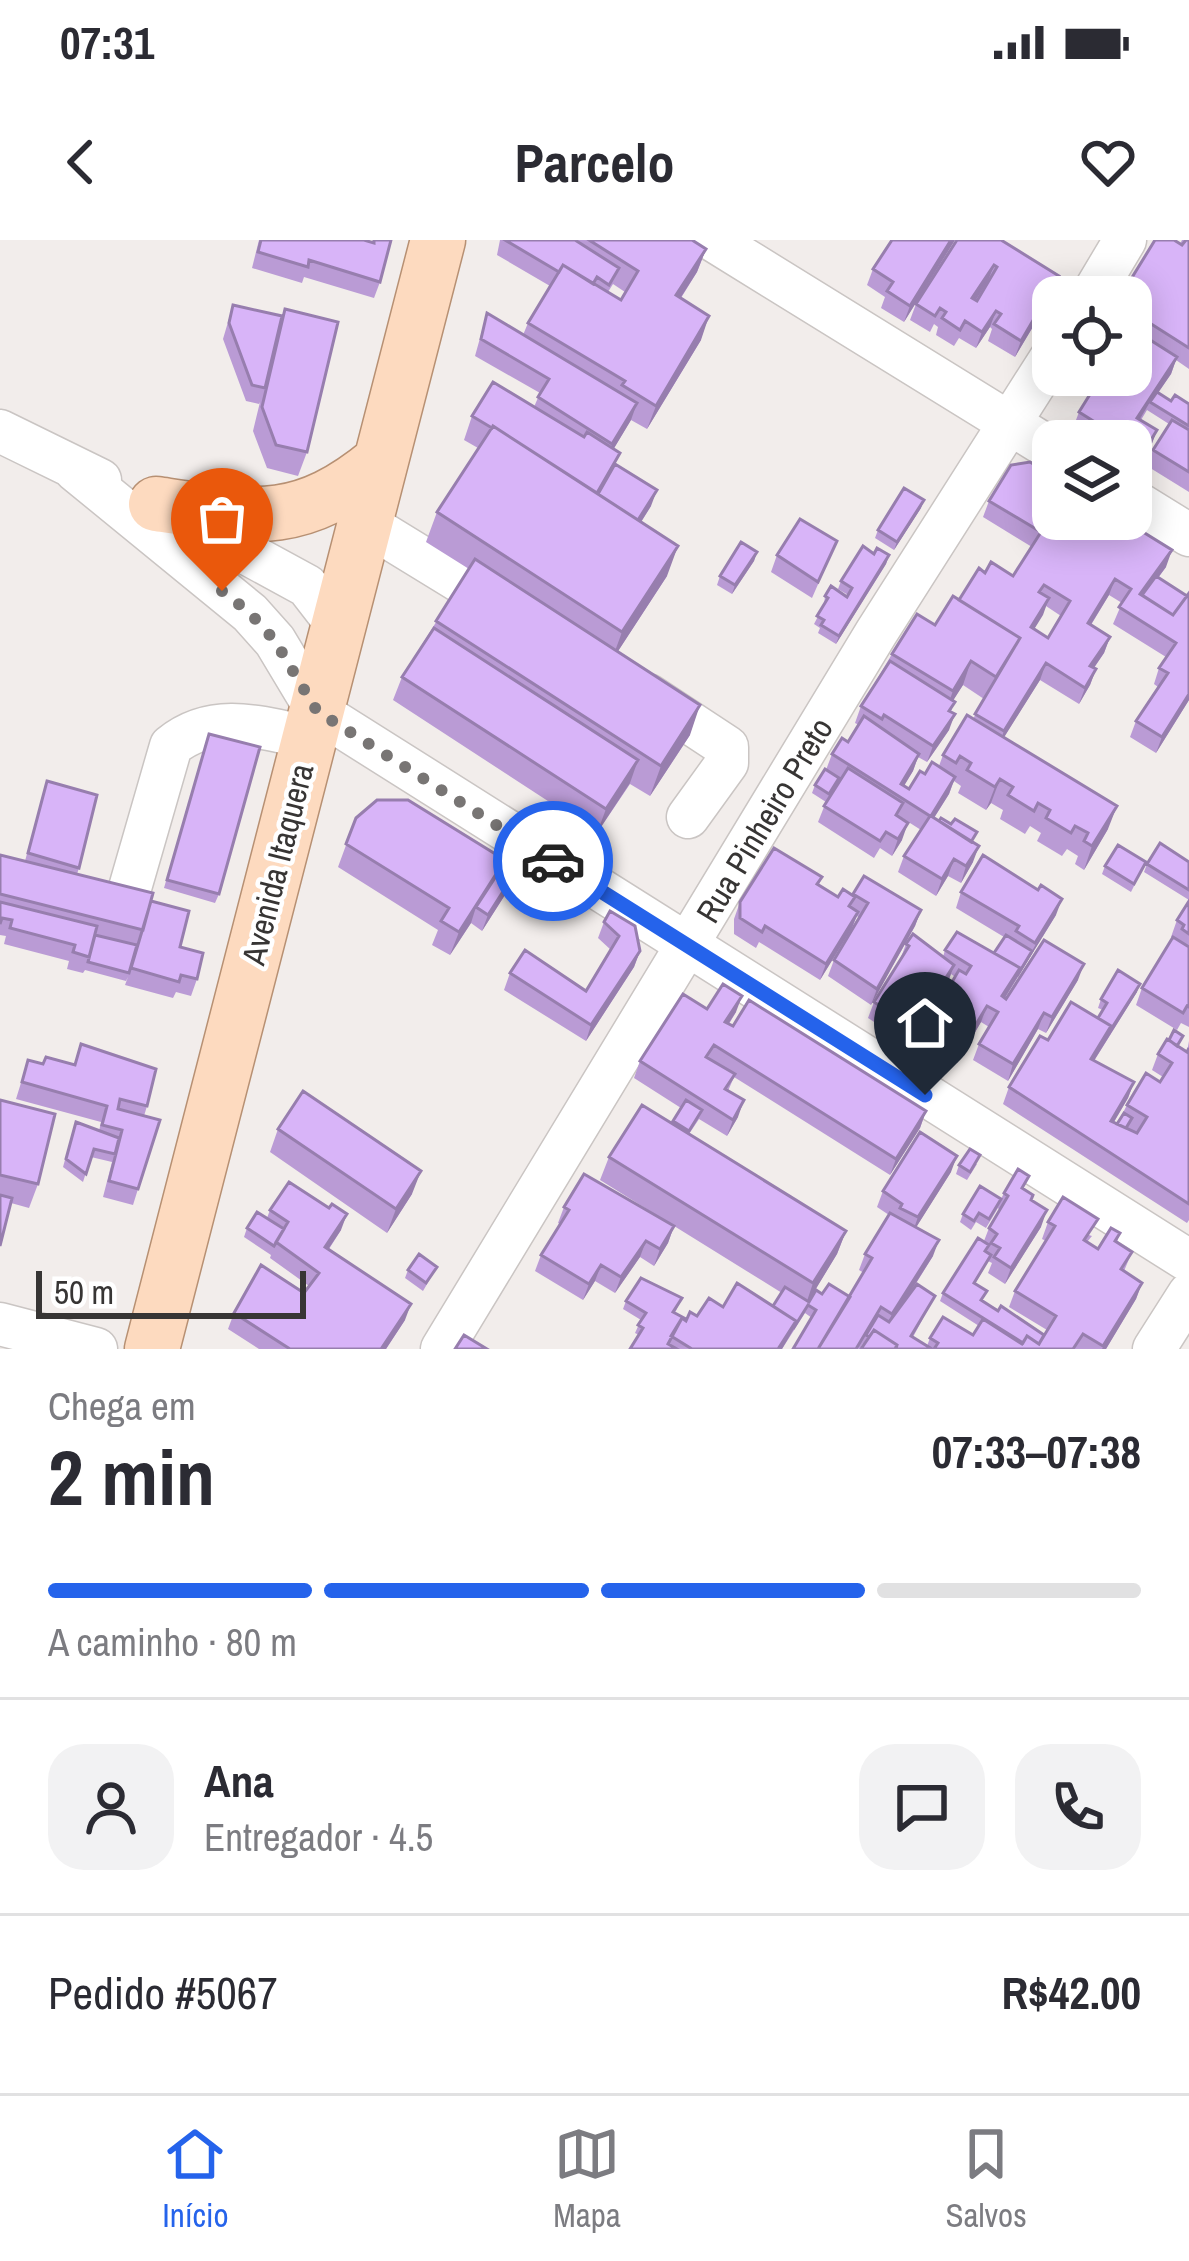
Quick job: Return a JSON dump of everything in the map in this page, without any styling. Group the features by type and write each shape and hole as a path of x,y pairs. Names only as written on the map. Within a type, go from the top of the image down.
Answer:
{"main road":[{"name":"Avenida Itaquera","path":"164,1344 313,725 438,240"},
{"path":"156,504 265,516 304,510 380,462"}],"street":[{"path":"713,240 1032,437"},
{"path":"1104,276 1125,240"},
{"name":"Rua Pinheiro Preto","path":"442,1349 823,720 1032,387"},
{"path":"0,431 156,504 307,586 338,626"},
{"path":"75,470 250,613 275,641 313,725"},
{"path":"1152,512 1189,536"},
{"path":"365,523 543,632"},
{"path":"622,680 727,747 727,763 688,817"},
{"path":"130,888 171,746 204,726 313,725 689,946 1189,1261"},
{"path":"1154,1349 1189,1294"},
{"path":"2,1332 97,1349"}],"building":[{"path":"261,240 391,240 380,282 309,260 308,267 258,252"},
{"path":"505,240 575,240 619,268 609,285 597,277 593,284 563,265 559,272"},
{"path":"589,240 692,240 706,249 676,295 709,316 656,406 622,385 625,381 528,323 563,265 621,300 638,271"},
{"path":"892,240 951,240 910,306 887,291 893,282 873,269"},
{"path":"957,240 1001,240 1059,276 1032,276 1032,322 1021,341 994,324 1001,314 996,311 982,332 965,321 960,330 942,318 946,312 940,308 935,316 916,304","holes":["994,265 997,267 977,301 972,298"]},
{"path":"1155,240 1182,245 1189,240 1189,348 1152,324 1152,276 1133,276"},
{"path":"233,305 282,316 265,388 252,385 229,323"},
{"path":"285,309 338,322 307,452 276,445 262,407"},
{"path":"487,313 637,403 612,444 538,397 549,379 481,339"},
{"path":"1152,341 1177,357 1152,395"},
{"path":"493,382 584,437 587,432 620,453 597,493 472,416"},
{"path":"1157,392 1189,404 1189,426 1150,402"},
{"path":"1089,396 1151,396 1137,418 1140,420 1092,420 1079,412"},
{"path":"1172,420 1189,430 1189,472 1153,450"},
{"path":"493,426 678,546 622,632 437,512"},
{"path":"1032,463 1032,527 989,501 1011,465"},
{"path":"615,464 657,490 638,520 598,494"},
{"path":"904,488 924,500 897,542 878,530"},
{"path":"800,519 837,541 818,582 777,555"},
{"path":"1152,538 1172,550 1140,594 1173,615 1189,593 1189,694 1162,737 1136,721 1168,673 1159,668 1176,643 1119,607 1131,589 1115,579 1088,623 1110,637 1090,666 1096,669 1085,688 1046,663 1004,731 975,714 1020,638 959,600 979,568 985,573 991,562 1013,576 1036,540","holes":["1044,585 1070,601 1048,638 1031,627 1049,598 1039,592"]},
{"path":"741,542 757,552 735,585 720,576"},
{"path":"863,546 874,554 877,548 889,555 839,636 821,625 824,620 817,616 831,586 847,597 852,588 841,581"},
{"path":"475,559 700,705 661,766 436,621"},
{"path":"1156,576 1187,596 1173,615 1142,595"},
{"path":"953,596 1020,638 996,677 971,661 953,691 892,654 917,614 935,625"},
{"path":"434,628 638,760 606,809 402,677"},
{"path":"890,661 955,702 949,711 955,714 933,746 861,706"},
{"path":"967,715 1117,806 1092,846 1084,841 1088,833 1075,826 1071,833 1046,818 1050,810 1038,803 1034,811 1008,795 1013,787 1000,779 995,787 967,770 971,763 960,756 956,763 943,755"},
{"path":"864,716 919,754 901,784 909,789 932,762 955,777 931,816 979,846 966,866 954,859 942,879 904,856 930,816 832,754 842,738 848,742"},
{"path":"209,734 260,747 219,894 167,880"},
{"path":"848,768 903,803 896,815 908,823 898,839 886,832 880,841 824,806"},
{"path":"825,769 839,778 829,794 815,785"},
{"path":"47,781 97,795 79,868 28,853"},
{"path":"377,800 408,800 505,860 459,932 441,921 449,908 346,844 356,818"},
{"path":"941,818 951,824 955,819 977,832 971,842"},
{"path":"1160,843 1189,862 1189,890 1147,864"},
{"path":"1118,845 1146,862 1134,884 1105,866"},
{"path":"774,848 822,877 817,884 838,897 843,889 855,897 849,906 858,912 826,964 765,926 762,932 740,918 740,902"},
{"path":"513,850 556,877 547,891 516,871 488,915 476,907"},
{"path":"0,855 153,893 143,930 0,894"},
{"path":"983,855 1038,890 1041,885 1062,899 1035,943 1016,931 1019,926 961,892"},
{"path":"864,876 921,910 877,989 834,960 868,903 853,894"},
{"path":"151,901 189,911 180,947 203,953 197,979 181,975 179,982 131,968"},
{"path":"1189,901 1189,934 1177,920"},
{"path":"0,902 97,926 89,957 73,952 75,945 10,928 12,920 2,918 0,924"},
{"path":"610,911 635,926 640,951 591,1025 510,973 525,950 586,991 619,936 604,922"},
{"path":"957,932 1020,968 1002,996 1006,999 1044,940 1084,964 1052,1017 1044,1013 1013,1064 979,1044 998,1012 987,1006 963,1046 927,1025 959,970 966,974 971,966 945,950"},
{"path":"913,934 954,965 919,1020 899,1007 894,1015 874,1002"},
{"path":"95,935 137,945 129,973 88,962"},
{"path":"1006,935 1032,951 1017,976 1020,968 994,953"},
{"path":"1173,937 1189,947 1189,1007 1183,1013 1142,988"},
{"path":"1118,970 1140,984 1108,1034 1111,1026 1098,1018 1107,1003 1101,999"},
{"path":"723,984 742,996 725,1022 733,1026 749,1000 926,1111 896,1159 714,1045 706,1057 735,1074 725,1089 744,1100 733,1120 640,1061 683,994 707,1009"},
{"path":"1071,1002 1111,1026 1091,1059 1134,1082 1111,1121 1137,1133 1147,1117 1127,1105 1146,1073 1160,1082 1172,1063 1158,1054 1167,1039 1187,1052 1189,1048 1189,1204 1009,1087 1040,1036 1048,1040"},
{"path":"1174,1030 1183,1036 1177,1046 1169,1040"},
{"path":"81,1044 156,1069 147,1106 120,1099 118,1109 160,1120 138,1189 109,1181 122,1130 102,1125 107,1106 22,1082 28,1060 43,1064 46,1057 75,1065"},
{"path":"303,1091 421,1171 396,1209 278,1129"},
{"path":"0,1100 55,1114 38,1184 0,1175"},
{"path":"686,1100 702,1110 689,1131 673,1121"},
{"path":"642,1105 846,1231 813,1283 609,1157"},
{"path":"1124,1113 1132,1118 1126,1128 1117,1124"},
{"path":"76,1122 119,1138 115,1154 94,1149 86,1174 66,1159"},
{"path":"920,1132 957,1156 918,1217 883,1191"},
{"path":"970,1149 980,1155 970,1172 959,1165"},
{"path":"1018,1169 1029,1176 1022,1188 1047,1210 1011,1268 994,1257 1000,1248 991,1243 997,1234 989,1228"},
{"path":"584,1174 674,1226 660,1249 646,1241 621,1277 601,1265 589,1284 541,1255 569,1210 564,1207"},
{"path":"289,1182 347,1214 325,1247 411,1304 381,1349 290,1349 234,1313 261,1265 304,1293 319,1273 276,1242 288,1222 270,1210"},
{"path":"980,1186 1001,1199 989,1219 979,1213 974,1221 963,1214"},
{"path":"0,1195 12,1198 0,1246"},
{"path":"1063,1197 1098,1219 1084,1240 1098,1249 1111,1228 1120,1233 1115,1241 1132,1252 1121,1269 1142,1283 1103,1346 1083,1334 1073,1349 934,1349 938,1343 930,1338 943,1317 973,1335 983,1319 1022,1344 1027,1336 1039,1344 1056,1316 1015,1291 1055,1226 1048,1222"},
{"path":"257,1212 284,1229 274,1246 247,1228"},
{"path":"890,1213 939,1240 892,1314 881,1307 856,1349 818,1349 872,1258 865,1254"},
{"path":"978,1238 989,1245 985,1251 991,1255 974,1283 987,1291 981,1300 998,1311 1001,1306 1044,1335 1039,1344 1027,1336 1023,1343 943,1293"},
{"path":"419,1254 437,1267 426,1283 408,1270"},
{"path":"641,1278 682,1298 673,1312 686,1319 682,1318 668,1344 677,1349 630,1349 646,1313 626,1301"},
{"path":"737,1283 796,1321 778,1349 692,1349 671,1336 682,1318 686,1321 690,1312 697,1316 709,1298 723,1307"},
{"path":"829,1284 850,1297 818,1349 793,1349 816,1310 808,1305 793,1329 796,1321 773,1306 785,1287 809,1302 816,1290 822,1294"},
{"path":"917,1284 935,1296 911,1336 932,1349 896,1349 897,1345 874,1330 866,1335 878,1315 889,1322"},
{"path":"874,1330 897,1345 895,1349 861,1349"},
{"path":"464,1335 487,1349 455,1349"}],"way so far":[{"path":"222,591 275,641 317,711 553,861"}],"route":[{"path":"553,861 925,1095"}]}
